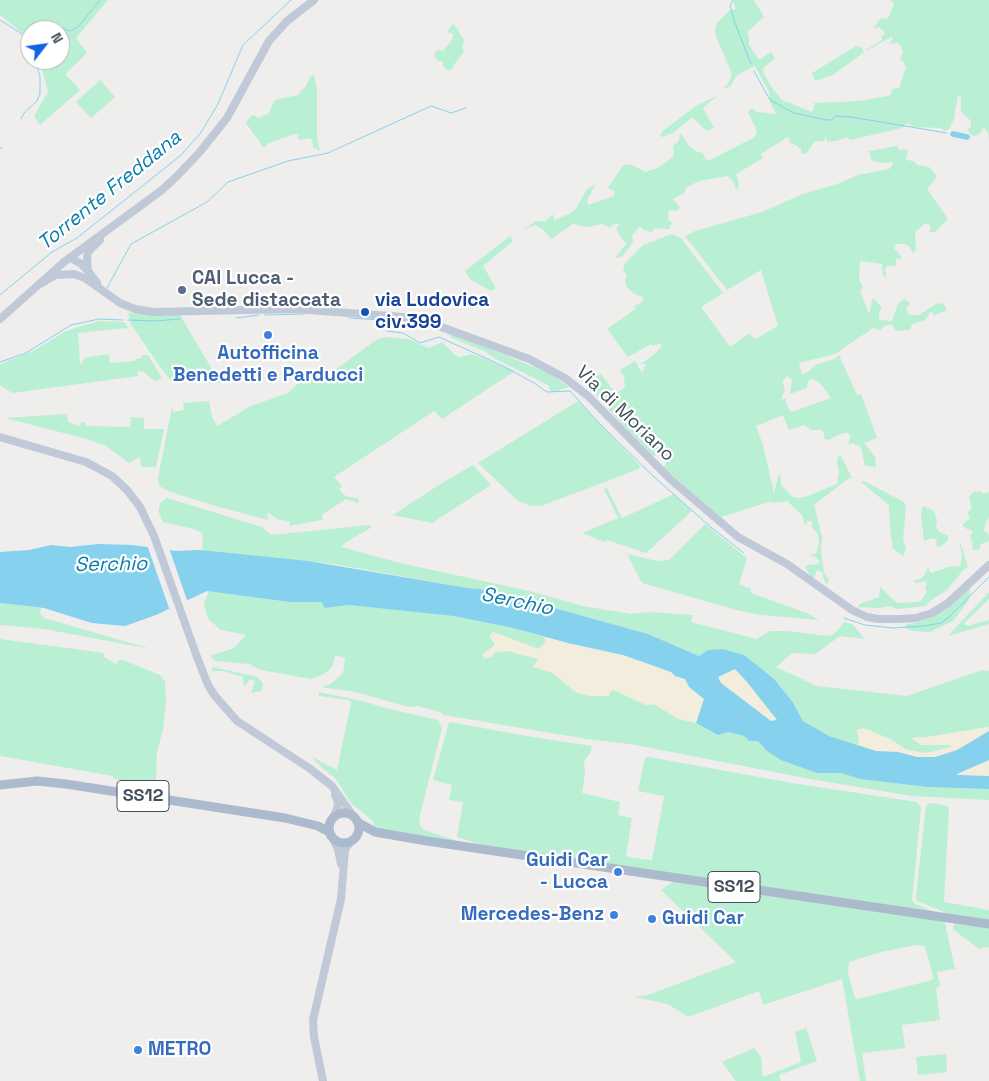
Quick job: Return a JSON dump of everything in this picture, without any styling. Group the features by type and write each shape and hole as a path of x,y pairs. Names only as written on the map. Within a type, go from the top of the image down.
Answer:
{"main road":[{"path":"0,319 70,258 178,176 199,153 233,109 270,41 287,21 314,0"},
{"path":"40,284 55,275 87,275 88,252 115,224"},
{"name":"Via di Moriano","path":"70,258 75,271 87,275 100,289 120,304 135,309 154,312 294,309 403,317 436,324 529,359 565,378 588,396 669,478 738,537 786,564 852,610 867,617 878,620 901,620 932,614 952,599 989,565"},
{"path":"0,437 86,462 103,470 120,483 140,506 148,521 203,674 215,696 237,721 328,782 336,790 356,819 359,830 345,850 341,899 313,1020 322,1081"},
{"name":"SS12","path":"0,785 33,782 66,784 318,822 332,819 342,814 356,819 375,832 989,924"},
{"path":"328,782 338,802 329,827 338,849 343,877"},
{"name":"SS12","path":"290,819 318,826 329,832 340,843 365,834 382,833"}],"green space":[{"path":"0,0 108,0 76,38 87,53 70,69 70,20 20,20 20,31 0,15"},
{"path":"733,0 754,0 764,17 747,32 749,45 759,60 771,52 775,58 762,69 771,87 782,100 812,112 814,103 860,101 888,96 891,94 892,89 899,88 906,67 903,61 900,60 903,51 900,45 897,43 889,44 893,39 891,37 866,50 882,40 881,35 885,35 884,31 879,27 873,29 880,19 888,18 894,4 891,0 989,0 989,141 988,132 983,127 982,131 975,136 969,134 968,129 971,126 971,121 961,111 961,98 958,94 954,119 949,129 944,131 941,128 913,127 908,123 902,128 850,140 847,137 827,142 826,136 824,141 814,142 807,153 801,154 801,149 790,143 788,137 761,154 763,158 736,174 739,184 737,191 732,180 727,176 699,181 687,187 684,193 673,199 680,208 676,211 669,210 668,219 672,223 669,229 656,228 651,232 644,230 640,226 632,235 633,242 622,257 615,258 627,243 622,239 616,228 620,224 615,223 610,228 602,224 588,227 573,224 551,239 544,230 536,225 523,230 536,221 545,222 553,214 554,220 569,214 575,210 587,189 596,184 587,200 588,205 614,196 614,191 608,188 621,168 626,164 635,166 645,172 658,168 674,156 673,146 679,141 680,134 689,146 695,151 703,153 708,161 755,137 757,131 748,112 752,108 757,112 776,114 770,102 769,92 755,66 737,75 730,87 723,88 731,78 731,71 716,37 715,29 717,23 730,10 736,9"},
{"path":"454,24 464,40 462,47 464,52 451,70 447,70 442,61 438,61 434,55 438,49 443,51 453,38 453,34 447,32"},
{"path":"856,46 861,47 864,52 833,75 815,81 812,73"},
{"path":"42,70 69,70 65,74 80,90 40,125 34,116 48,92"},
{"path":"314,75 317,89 317,136 320,151 313,147 312,140 309,138 300,140 297,138 299,135 294,134 267,144 264,148 246,123 250,117 253,115 259,118 268,114 275,100 298,95 306,86 310,77"},
{"path":"100,80 115,97 91,118 76,102"},
{"path":"717,96 703,108 714,128 707,131 692,117 673,133 660,136 664,130 696,106"},
{"path":"897,146 899,150 908,149 906,160 914,161 917,165 929,167 937,176 927,189 948,219 935,232 929,232 931,228 929,223 924,224 915,232 916,250 913,253 909,246 896,244 894,248 902,258 896,259 896,266 887,266 885,270 886,278 883,275 882,264 860,261 859,280 863,286 860,291 869,314 873,298 882,307 879,312 879,320 892,321 898,304 904,299 910,303 906,309 909,315 919,315 936,304 943,303 947,310 933,316 933,312 930,313 925,320 913,324 909,330 896,331 892,325 886,325 880,330 873,328 835,354 799,363 802,375 815,365 834,359 839,355 857,395 861,394 877,438 864,443 875,457 876,467 865,466 861,447 853,443 848,444 851,437 848,433 843,433 828,440 824,439 824,433 821,430 811,430 804,425 789,430 783,415 756,426 763,445 774,493 779,473 781,485 793,497 808,496 837,484 839,472 837,460 840,454 852,478 849,478 814,505 822,537 821,552 824,572 829,580 827,585 823,578 823,573 817,570 813,580 805,567 820,562 816,557 809,555 816,554 819,543 818,534 812,527 812,521 807,521 805,526 802,515 787,501 771,503 772,501 721,517 664,468 666,462 664,458 658,455 653,456 590,388 584,384 586,381 601,374 616,394 625,387 624,377 620,370 635,361 642,373 646,364 640,364 650,358 660,348 662,343 653,346 651,344 628,357 607,329 637,308 633,307 642,302 643,297 634,294 627,287 625,281 627,274 623,271 625,263 643,245 672,234 681,238 723,293 701,307 730,347 749,333 755,339 778,326 761,270 727,290 685,236 695,231 762,212 805,193 835,185 858,175 889,169 893,164 891,162 872,161 869,151","holes":["787,376 792,380 790,394 807,388 808,382 810,379 813,379 821,384 831,398 791,412 786,404 786,398 781,400 785,389 782,382"]},
{"path":"510,236 513,241 483,266 495,289 491,291 471,280 465,271"},
{"path":"128,313 180,315 220,383 171,381 131,324"},
{"path":"99,321 125,322 128,328 78,333 80,364 88,357 109,354 110,363 135,361 135,359 142,358 141,355 148,355 162,378 157,381 153,380 144,372 138,371 138,376 12,393 0,385 0,364 33,351 66,331"},
{"path":"447,333 551,374 569,387 553,392 548,385 484,351 452,338"},
{"path":"384,337 408,339 429,348 442,342 455,355 460,357 472,354 515,371 442,419 434,411 334,477 342,486 339,490 346,496 359,499 358,503 346,499 323,514 322,520 289,526 290,522 277,519 267,512 268,520 212,505 171,492 159,486 158,478 172,408 174,412 184,410 183,403 209,401 212,417 217,426 251,406 288,393 308,374 335,370 376,340"},
{"path":"578,401 640,466 639,469 541,506 531,506 518,501 478,463"},
{"path":"67,414 68,422 79,426 81,422 85,422 86,426 130,427 131,417 144,418 144,429 164,429 156,467 141,467 140,457 129,463 106,446 87,439 5,418"},
{"path":"473,465 491,485 432,523 393,515 442,483"},
{"path":"864,481 904,502 906,508 903,540 906,549 903,556 893,549 889,505 861,482"},
{"path":"607,488 622,518 674,494 692,511 646,553 607,540 604,542 582,533 618,518 604,489"},
{"path":"980,491 983,494 989,492 989,517 984,531 989,535 989,541 981,544 979,550 972,550 973,543 970,537 973,531 962,525 970,518 967,512 972,509 969,497 973,492"},
{"path":"167,498 262,527 271,535 369,525 372,527 341,547 400,563 529,591 583,606 631,614 648,612 693,615 691,622 756,639 770,631 827,636 837,631 844,622 852,624 865,639 840,636 815,654 792,653 776,667 817,686 907,696 982,670 989,671 989,727 912,738 921,745 951,745 951,747 926,753 907,750 890,739 859,738 858,745 829,736 803,721 792,701 774,679 708,650 699,656 648,634 489,590 468,588 334,564 203,551 202,533 194,529 163,522 159,508 161,502"},
{"path":"923,506 934,511 938,531 948,536 948,540 940,547 936,546 937,540 933,538 924,541 921,513"},
{"path":"705,524 747,558 739,584 751,589 751,593 809,614 819,620 740,611 642,583 627,554 657,561 669,560"},
{"path":"959,538 968,567 963,570 948,589 930,601 926,606 897,609 890,606 880,608 857,607 879,597 880,587 897,603 920,602 927,592 925,588 927,581 917,583 913,581 922,578 927,571 927,567 929,567 929,571 932,573 948,567 960,566 962,556"},
{"path":"967,589 970,589 969,599 953,621 930,632 909,630 905,625 933,616"},
{"path":"209,591 290,602 321,602 325,608 349,605 453,616 513,628 544,637 546,642 538,649 493,632 495,645 482,655 490,658 496,652 508,651 539,659 533,667 551,672 577,693 609,696 613,689 646,705 654,704 678,719 696,723 718,735 728,732 744,736 749,741 758,741 763,747 817,773 841,773 860,779 927,787 989,789 989,800 912,796 810,779 630,744 587,739 444,715 440,712 417,706 409,707 355,692 321,687 331,684 343,673 345,658 335,655 332,667 324,674 311,679 261,670 249,664 215,661 210,656 234,648 246,635 221,630 208,619 204,603"},
{"path":"989,592 989,599 964,623 968,626 989,620 989,624 948,636"},
{"path":"0,603 41,608 40,613 44,618 151,649 44,629 0,625"},
{"path":"0,639 104,653 104,657 116,664 119,660 123,660 160,675 165,681 166,703 163,729 157,752 156,779 152,784 148,786 114,779 113,776 0,756"},
{"path":"212,667 258,677 263,684 261,691 251,693 255,681 250,679 244,687 243,677 224,671 212,671"},
{"path":"319,692 438,720 442,728 419,819 420,826 424,830 464,843 374,829 374,822 351,803 335,778 312,757 337,770 351,703 349,700 319,696"},
{"path":"449,722 592,746 590,753 584,761 585,773 582,793 620,802 618,815 632,818 626,856 633,858 652,860 664,796 638,791 645,758 649,757 792,783 917,802 921,808 912,900 914,903 941,915 483,845 457,837 463,802 449,800 452,785 433,780"},
{"path":"929,803 949,807 944,902 989,910 989,921 945,914 917,901 926,806"},
{"path":"674,881 943,921 955,969 937,972 940,984 936,989 940,1020 902,1025 905,1048 862,1053 866,1081 860,1081 842,979 763,1005 759,991 688,1017 668,1004 635,997 648,995 736,962 661,890","holes":["916,945 925,946 933,976 932,980 858,999 855,998 848,973 849,962 881,952"]},
{"path":"954,924 989,928 989,947 979,949 954,930"},
{"path":"806,1028 817,1061 779,1075 781,1081 736,1081 722,1062 754,1048 761,1057 763,1077 801,1062 795,1032"},
{"path":"946,1054 947,1072 918,1075 916,1057"}],"sand":[{"path":"493,632 538,649 546,642 544,637 623,655 671,672 675,676 685,679 689,687 704,699 696,723 679,719 654,704 646,705 613,690 609,696 590,696 577,693 551,672 533,667 539,659 508,651 496,652 485,659 482,655 495,645 489,636"},
{"path":"734,668 777,720 772,721 717,678"},
{"path":"989,727 989,731 957,750 935,757 917,757 898,752 876,751 858,745 859,738 856,730 864,728 890,739 907,750 926,753 950,748 951,745 921,745 911,738"},
{"path":"989,760 989,776 958,775 956,773"}],"water":[{"name":"Serchio","path":"98,544 132,545 176,551 200,550 308,561 489,590 648,634 699,656 708,650 722,649 744,655 774,679 792,701 803,721 829,736 876,751 898,752 917,757 935,757 957,750 989,731 989,760 957,774 989,776 989,789 927,787 860,779 841,773 817,773 781,760 767,751 758,741 749,741 744,736 728,732 718,735 696,723 704,699 689,687 685,679 675,676 671,672 623,655 513,628 453,616 349,605 325,608 321,602 290,602 207,591 156,615 125,626 92,623 44,608 0,603 0,552 29,550 51,545 70,547","holes":["735,669 777,720 771,721 721,683 718,677"]}],"pier":[{"path":"147,545 169,548 188,603 170,611"}],"waterway":[{"path":"70,31 78,27 100,0"},
{"name":"Torrente Freddana","path":"0,295 52,252 77,238 180,156 200,134 218,104 243,45 291,0"},
{"path":"733,0 730,6 751,64"},
{"path":"0,20 20,33"},
{"path":"21,119 24,113 37,101 40,94 38,70"},
{"path":"754,71 770,100 794,113 827,120 833,120 835,116 851,117 947,133"},
{"path":"107,288 131,244 207,202 228,182 288,161 328,153 431,106 451,113 466,108"},
{"path":"953,134 967,137"},
{"path":"265,315 304,314"},
{"path":"236,318 259,315"},
{"path":"349,318 380,320 383,326"},
{"path":"0,362 26,353 71,325 99,319 123,320"},
{"path":"128,320 180,319"},
{"path":"386,331 403,333 420,343 439,337 503,366 547,392 570,391 599,423 654,477 712,528 744,553"},
{"path":"844,618 865,625 893,628 941,623 989,577"}],"place":[{"name":"CAI Lucca - Sede distaccata","path":"182,290"},
{"name":"via Ludovica civ.399","path":"365,312"},
{"name":"Autofficina Benedetti e Parducci","path":"268,335"},
{"name":"Guidi Car - Lucca","path":"618,872"},
{"name":"Mercedes-Benz","path":"614,915"},
{"name":"Guidi Car","path":"652,919"},
{"name":"METRO","path":"138,1050"}]}
